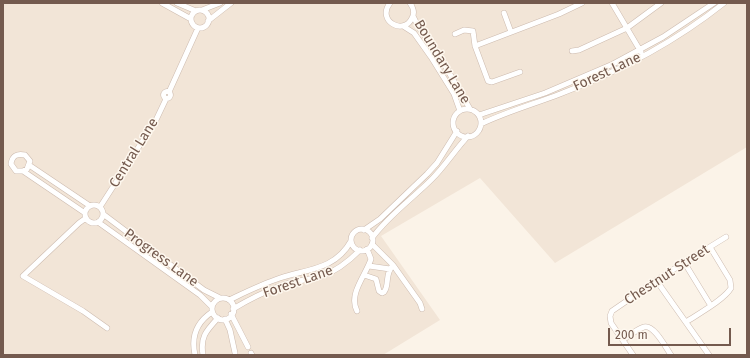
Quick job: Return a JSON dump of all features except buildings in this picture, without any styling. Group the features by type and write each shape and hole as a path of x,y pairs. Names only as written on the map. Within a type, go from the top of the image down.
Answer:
{"street":[{"path":"162,3 191,19"},
{"path":"177,3 196,11 220,3"},
{"path":"196,11 192,14 191,19 193,25 198,28 204,27 208,21 231,3"},
{"name":"Boundary Lane","path":"410,3 414,11 413,16 418,26 457,84 470,109"},
{"path":"475,46 559,14 582,3"},
{"path":"612,3 643,55"},
{"path":"572,50 579,50 627,28 661,3"},
{"name":"Forest Lane","path":"479,115 565,85 613,64 640,49 649,46 714,3"},
{"name":"Forest Lane","path":"481,124 499,116 562,94 610,72 657,48 680,34 724,3"},
{"name":"Boundary Lane","path":"389,4 386,13 389,21 395,26 403,26 414,33 454,94 460,111"},
{"path":"202,10 207,14 208,21"},
{"path":"504,13 511,32"},
{"path":"403,26 409,22 413,16"},
{"name":"Central Lane","path":"100,207 156,120 166,99 164,94 169,92 198,28"},
{"path":"454,34 464,30 473,31 475,46 488,81 492,82 520,72"},
{"path":"470,109 479,115 481,124 477,133 464,136 457,132 454,128 454,120 460,111 470,109"},
{"path":"364,230 380,219 427,174 437,163 457,132"},
{"path":"422,309 420,303 372,241 370,233 361,229 352,235 351,241 354,247 360,250 367,249 372,241 384,224 436,175 468,136"},
{"path":"23,172 29,165 30,161 25,155 17,154 14,156 11,164 13,168 23,172 86,216 90,222 98,222 102,219 103,214 100,207 95,205 90,206 29,165"},
{"path":"90,206 86,216 23,276 108,328"},
{"name":"Progress Lane","path":"103,214 204,290 220,298"},
{"name":"Progress Lane","path":"98,222 200,295 212,309"},
{"name":"Chestnut Street","path":"623,340 611,323 610,316 614,310 656,280 726,237"},
{"name":"Forest Lane","path":"229,300 259,285 282,277 319,268 339,257 347,250 351,241"},
{"path":"686,322 729,292 732,285 710,247"},
{"path":"357,311 354,306 355,296 369,266 371,257 367,249"},
{"name":"Forest Lane","path":"233,309 248,300 280,286 322,276 333,271 343,265 360,250"},
{"path":"684,262 711,306"},
{"path":"369,266 391,267"},
{"path":"364,275 376,279 379,291 382,293 387,289 387,274 391,267"},
{"path":"656,280 709,355"},
{"path":"195,355 194,338 198,327 204,317 212,309 215,301 220,298 229,300 233,309 231,314 225,319 218,318 212,309"},
{"path":"231,314 248,347"},
{"path":"202,355 201,346 205,331 218,318"},
{"path":"225,319 230,330 235,353"},
{"path":"633,355 623,340 644,327 650,327 655,332 671,355"}],"shaded area":[{"path":"3,3 747,3 747,147 555,263 480,178 381,236 440,320 383,355 3,355"}]}
